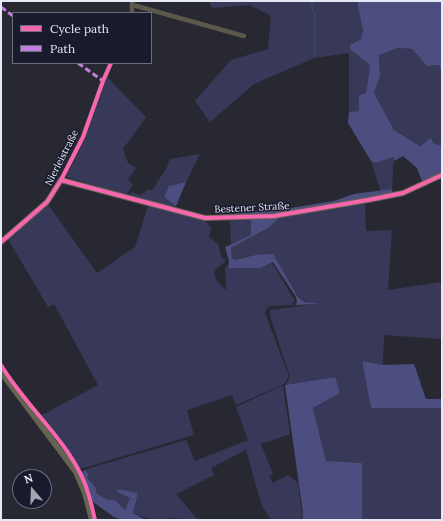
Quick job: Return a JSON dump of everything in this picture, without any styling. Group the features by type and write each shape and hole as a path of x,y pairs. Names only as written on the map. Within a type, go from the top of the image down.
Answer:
{"street":[{"path":"133,3 244,36"},
{"name":"Nierleistraße","path":"1,242 47,202 61,180 83,137 111,64"},
{"name":"Bestener Straße","path":"61,180 205,218 274,216 368,200 403,193 442,175"},
{"path":"1,372 76,472 85,493 92,520"}],"shaded area":[{"path":"209,1 357,1 363,31 361,39 350,45 370,65 366,93 359,95 359,111 349,112 349,53 314,58 254,84 210,122 195,101 231,60 268,49 271,16 250,5 212,8"},
{"path":"357,1 442,1 442,74 439,65 427,66 412,49 398,48 379,55 380,76 374,93 394,130 420,146 431,138 433,143 442,146 442,174 422,181 417,168 403,156 394,161 394,157 376,163 371,161 348,123 349,112 359,111 359,95 366,93 370,65 350,49 350,45 361,39 363,31"},
{"path":"399,48 412,49 427,66 439,65 442,74 442,146 433,143 431,139 421,146 394,130 374,93 380,76 379,55"},
{"path":"107,77 146,117 123,149 128,163 136,168 128,179 133,185 126,195 66,177 85,139"},
{"path":"200,154 186,182 169,186 164,197 176,206 174,207 130,196 132,192 140,195 148,190 152,190 166,169 170,159"},
{"path":"394,157 392,189 381,192 371,161 376,163"},
{"path":"186,182 176,206 164,197 169,186"},
{"path":"392,189 392,195 288,213 205,216 278,210 334,201 354,194"},
{"path":"365,203 366,231 392,230 388,290 442,282 442,339 384,335 383,365 362,361 371,408 442,408 442,520 362,520 362,463 326,461 313,408 340,393 334,377 285,385 289,379 289,374 270,316 270,310 316,304 301,299 296,294 278,262 245,257 235,260 232,258 231,248 268,228 279,218"},
{"path":"48,204 97,273 135,247 148,206 206,221 211,229 209,237 218,244 222,259 226,259 225,262 215,270 215,276 217,281 226,290 225,267 261,268 272,263 295,301 292,305 270,306 267,308 265,313 288,374 288,378 284,384 236,405 232,395 187,410 194,435 80,469 40,416 98,385 54,304 48,307 8,239"},
{"path":"279,218 268,228 231,248 232,258 235,260 256,255 273,254 298,297 305,302 320,304 295,305 297,302 296,297 273,262 261,268 228,268 229,261 225,247 251,235 251,219"},
{"path":"251,219 251,235 231,244 230,220"},
{"path":"362,361 383,365 414,364 426,399 442,399 442,408 371,408"},
{"path":"335,377 340,393 313,408 326,461 362,463 362,520 302,520 303,513 285,385"},
{"path":"283,385 290,434 261,444 273,474 269,476 273,483 288,475 298,483 302,514 300,520 271,520 262,506 246,450 211,468 214,475 176,494 198,520 169,518 155,519 137,515 133,513 138,493 118,489 118,492 130,498 126,511 115,500 107,501 96,493 96,488 87,476 89,475 85,470 90,468 186,440 195,461 248,440 236,407"},
{"path":"85,470 89,475 87,477 96,488 96,493 107,500 115,500 125,510 130,498 117,492 118,489 138,493 133,513 146,520 123,520 114,517 93,502 82,472"}],"waterway":[{"path":"312,1 312,10 315,15 315,54"}],"marked path":[{"path":"1,7 12,15"},
{"path":"79,64 103,81"}],"cycle path":[{"path":"1,242 47,202 61,180 83,137 111,64"},
{"path":"61,180 205,218 274,216 368,200 403,193 442,175"},
{"path":"1,365 21,394 66,449 83,479 95,520"}]}
